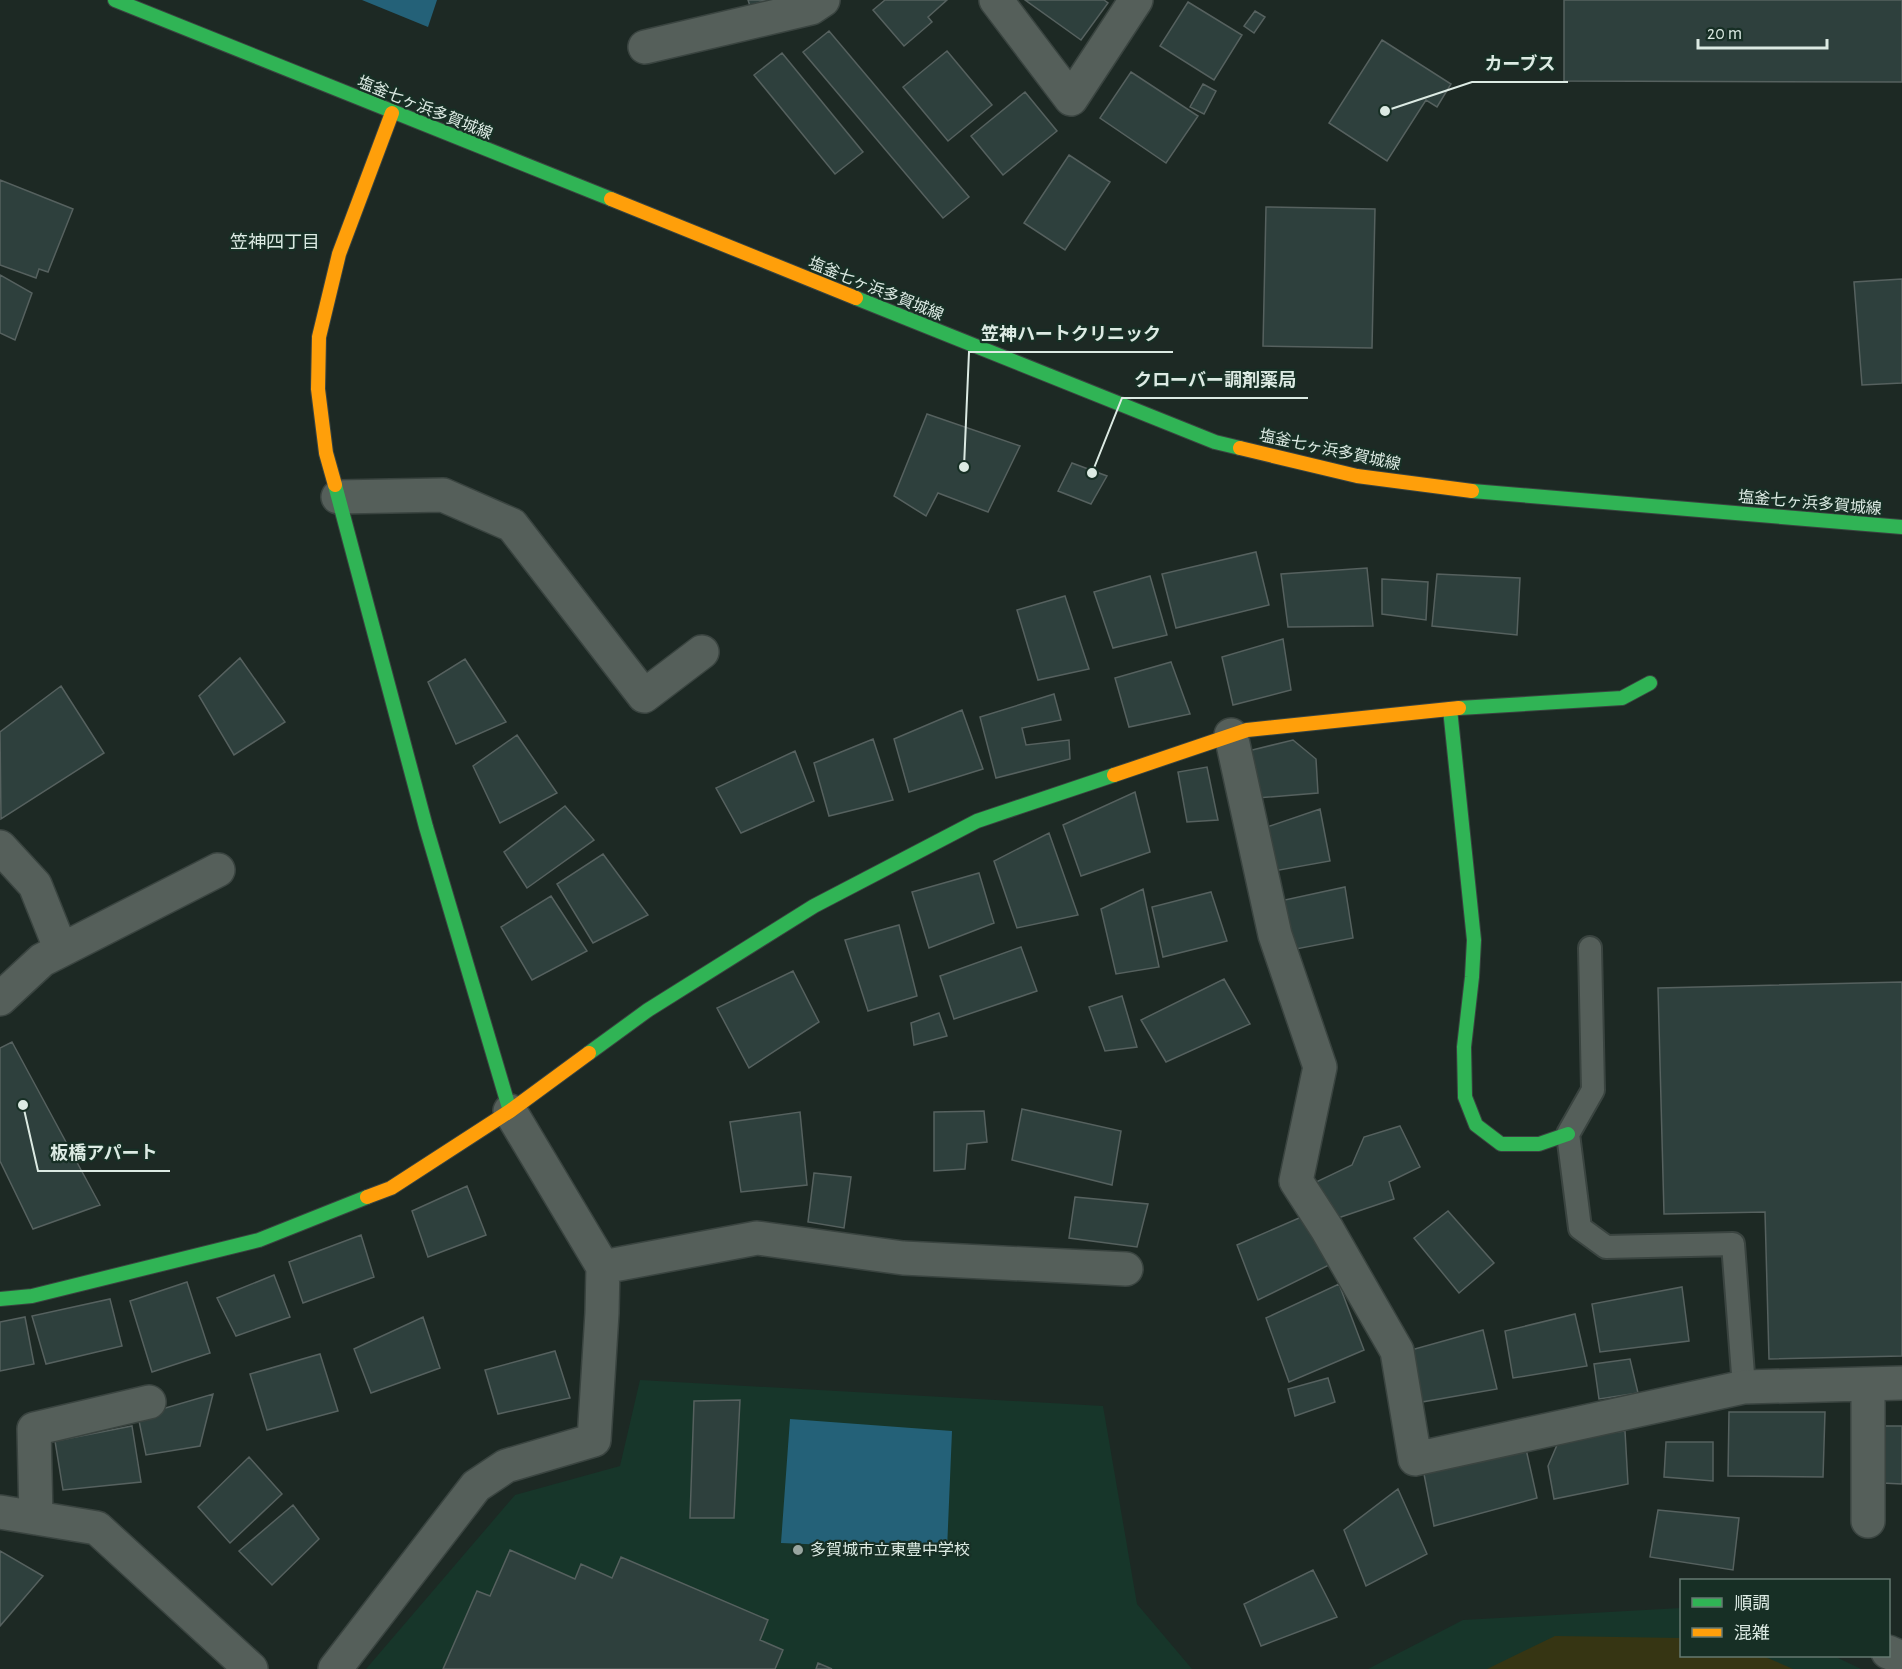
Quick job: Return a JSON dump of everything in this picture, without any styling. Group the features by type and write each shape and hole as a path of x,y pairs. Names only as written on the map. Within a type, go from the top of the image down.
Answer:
{"street":[{"name":"塩釜七ヶ浜多賀城線","path":"115,0 1215,442 1357,476 1466,490 1902,527"},
{"path":"645,47 811,8 823,0"},
{"path":"996,0 1071,99 1136,0"},
{"path":"335,1669 476,1486 506,1466 594,1440 602,1313 603,1267 510,1110 426,827 326,453 318,389 320,337 339,254 393,113"},
{"path":"338,497 443,495 512,525 644,696 702,652"},
{"path":"0,1299 32,1296 259,1240 391,1188 510,1110 648,1010 814,906 977,821 1247,730 1450,709 1622,698 1650,683"},
{"path":"1450,709 1474,940 1464,1047 1465,1097 1476,1125 1501,1144 1539,1144 1568,1134"},
{"path":"1231,735 1275,935 1320,1067 1296,1181 1327,1229 1397,1351 1415,1459 1744,1388 1902,1383"},
{"path":"0,847 35,885 61,950"},
{"path":"0,999 42,960 218,870"},
{"path":"603,1267 757,1238 903,1258 1126,1269"},
{"path":"1868,1384 1868,1521"},
{"path":"36,1518 34,1429 149,1402"},
{"path":"0,1512 97,1528 251,1669"}],"lane":[{"path":"1590,948 1593,1090 1568,1134 1580,1228 1606,1247 1732,1244 1744,1388"}],"shaded area":[{"name":"多賀城市立東豊中学校","path":"640,1380 1103,1406 1137,1604 1192,1669 366,1669 515,1495 620,1466"},
{"path":"1680,1608 1680,1657 1836,1657 1861,1669 1368,1669 1463,1620"},
{"path":"1555,1636 1680,1638 1680,1657 1765,1657 1793,1669 1487,1669"}],"water":[{"path":"362,0 437,0 428,27"},
{"path":"790,1419 952,1431 947,1550 781,1543"}],"building":[{"path":"748,0 766,0 750,6"},
{"path":"885,0 947,0 928,17 932,22 904,46 873,10"},
{"path":"1025,0 1104,0 1108,3 1081,40"},
{"path":"1564,0 1902,0 1902,82 1564,81"},
{"path":"1188,2 1242,35 1214,80 1160,46"},
{"path":"1255,11 1265,17 1254,33 1244,26"},
{"path":"829,31 969,197 943,218 803,52"},
{"path":"1382,40 1451,84 1437,107 1426,100 1387,161 1329,123"},
{"path":"947,51 992,105 948,141 903,87"},
{"path":"782,53 863,152 835,174 754,75"},
{"path":"1131,72 1198,116 1166,163 1100,118"},
{"path":"1203,84 1216,91 1204,114 1190,107"},
{"path":"1025,92 1057,131 1003,175 971,136"},
{"path":"1069,155 1110,182 1065,250 1024,223"},
{"path":"0,180 73,209 48,272 39,269 36,278 0,265"},
{"path":"1266,207 1375,209 1372,348 1263,346"},
{"path":"0,275 32,293 15,340 0,333"},
{"path":"1902,279 1902,383 1862,385 1854,282"},
{"path":"927,414 1020,446 988,512 938,493 926,516 894,496"},
{"path":"1072,463 1107,476 1091,504 1058,491"},
{"path":"1256,552 1269,605 1176,628 1162,574"},
{"path":"1367,568 1373,626 1288,627 1281,574"},
{"path":"1437,574 1520,578 1517,635 1432,626"},
{"path":"1150,576 1167,635 1113,648 1094,592"},
{"path":"1382,579 1428,582 1426,620 1382,614"},
{"path":"1065,596 1089,669 1038,680 1017,610"},
{"path":"1283,639 1291,690 1233,705 1222,657"},
{"path":"240,658 285,722 234,755 199,696"},
{"path":"465,659 506,722 456,744 428,682"},
{"path":"1171,662 1190,714 1129,727 1115,678"},
{"path":"61,686 104,753 1,819 0,732"},
{"path":"1054,694 1061,720 1022,728 1026,745 1069,740 1070,759 996,778 980,717"},
{"path":"962,710 983,769 909,792 894,739"},
{"path":"517,735 557,793 500,823 473,766"},
{"path":"873,739 893,800 829,816 814,763"},
{"path":"1293,740 1316,759 1318,793 1257,798 1248,751"},
{"path":"795,751 814,801 741,833 716,788"},
{"path":"1207,767 1218,820 1187,822 1178,772"},
{"path":"1135,792 1150,852 1081,876 1063,825"},
{"path":"565,806 594,840 527,888 504,852"},
{"path":"1320,809 1330,861 1274,871 1264,828"},
{"path":"1049,833 1078,915 1017,928 994,861"},
{"path":"603,854 648,915 593,943 557,884"},
{"path":"979,873 994,923 929,948 912,892"},
{"path":"1345,887 1353,938 1291,950 1280,901"},
{"path":"1143,889 1159,967 1116,974 1101,909"},
{"path":"1211,892 1227,941 1163,957 1152,907"},
{"path":"551,896 587,951 532,980 501,927"},
{"path":"899,925 917,996 868,1011 845,940"},
{"path":"1021,947 1037,991 954,1019 940,976"},
{"path":"793,971 819,1022 749,1068 717,1008"},
{"path":"1224,979 1250,1024 1166,1062 1141,1020"},
{"path":"1902,982 1902,1356 1769,1359 1765,1212 1664,1214 1658,988"},
{"path":"1122,996 1137,1047 1105,1051 1089,1007"},
{"path":"939,1013 947,1036 914,1045 911,1023"},
{"path":"12,1042 100,1205 33,1229 0,1161 0,1048"},
{"path":"1022,1109 1121,1131 1112,1185 1012,1160"},
{"path":"984,1111 987,1142 967,1144 965,1169 934,1171 934,1112"},
{"path":"800,1112 807,1185 741,1192 730,1122"},
{"path":"1400,1126 1420,1167 1389,1182 1394,1199 1332,1220 1316,1182 1352,1165 1364,1137"},
{"path":"814,1173 851,1177 844,1228 808,1222"},
{"path":"467,1186 486,1235 428,1257 412,1211"},
{"path":"1075,1197 1148,1204 1137,1247 1069,1238"},
{"path":"1448,1211 1494,1263 1459,1293 1414,1238"},
{"path":"1306,1215 1329,1265 1258,1300 1237,1245"},
{"path":"361,1235 374,1277 303,1303 289,1262"},
{"path":"274,1275 290,1317 236,1336 217,1298"},
{"path":"187,1282 210,1353 152,1372 130,1301"},
{"path":"1339,1284 1364,1350 1289,1382 1266,1318"},
{"path":"1682,1287 1689,1341 1600,1352 1592,1304"},
{"path":"110,1299 122,1346 46,1364 32,1316"},
{"path":"1575,1314 1587,1366 1513,1378 1505,1331"},
{"path":"25,1317 34,1364 0,1371 0,1322"},
{"path":"423,1317 440,1368 371,1393 354,1349"},
{"path":"1483,1330 1497,1389 1416,1403 1411,1350"},
{"path":"555,1351 570,1398 498,1414 485,1370"},
{"path":"320,1354 338,1411 267,1430 250,1374"},
{"path":"1630,1359 1638,1393 1599,1399 1594,1364"},
{"path":"1328,1378 1335,1402 1295,1416 1288,1389"},
{"path":"213,1394 200,1446 146,1455 138,1416"},
{"path":"740,1400 734,1518 690,1518 694,1401"},
{"path":"1729,1412 1825,1412 1823,1477 1728,1476"},
{"path":"132,1426 141,1482 63,1490 55,1441"},
{"path":"1883,1426 1902,1426 1902,1484 1882,1483"},
{"path":"1625,1431 1628,1484 1554,1499 1548,1466 1560,1438"},
{"path":"1666,1442 1713,1442 1713,1481 1664,1477"},
{"path":"1526,1449 1537,1498 1434,1526 1424,1474"},
{"path":"249,1457 282,1494 230,1543 198,1507"},
{"path":"1398,1489 1427,1554 1366,1586 1344,1530"},
{"path":"293,1505 319,1539 272,1585 239,1551"},
{"path":"1658,1510 1739,1518 1733,1570 1650,1557"},
{"path":"510,1550 575,1579 581,1564 612,1578 621,1557 768,1620 760,1640 783,1650 775,1669 443,1669 477,1591 490,1596"},
{"path":"0,1551 43,1576 0,1626"},
{"path":"1313,1570 1337,1617 1261,1646 1244,1604"},
{"path":"818,1663 832,1669 816,1669"}],"traffic: fast":[{"path":"115,0 611,199"},
{"path":"856,298 1215,442 1240,448"},
{"path":"335,485 426,827 510,1111"},
{"path":"1472,491 1902,527"},
{"path":"1459,708 1622,698 1650,683"},
{"path":"1450,709 1474,940 1464,1047 1465,1097 1476,1125 1501,1144 1539,1144 1568,1134"},
{"path":"589,1053 648,1010 814,906 977,821 1114,775"},
{"path":"0,1299 32,1296 259,1240 367,1197"}],"traffic: slow":[{"path":"335,485 326,453 318,389 319,337 339,254 392,113"},
{"path":"611,199 856,298"},
{"path":"1240,448 1357,476 1472,491"},
{"path":"1114,775 1247,730 1459,708"},
{"path":"367,1197 391,1188 510,1111 589,1053"}],"place":[{"name":"カーブス","path":"1385,111"},
{"name":"笠神ハートクリニック","path":"964,467"},
{"name":"クローバー調剤薬局","path":"1092,473"},
{"name":"板橋アパート","path":"23,1105"},
{"name":"多賀城市立東豊中学校","path":"798,1550"}],"district":[{"name":"笠神四丁目","path":"275,243"}]}
